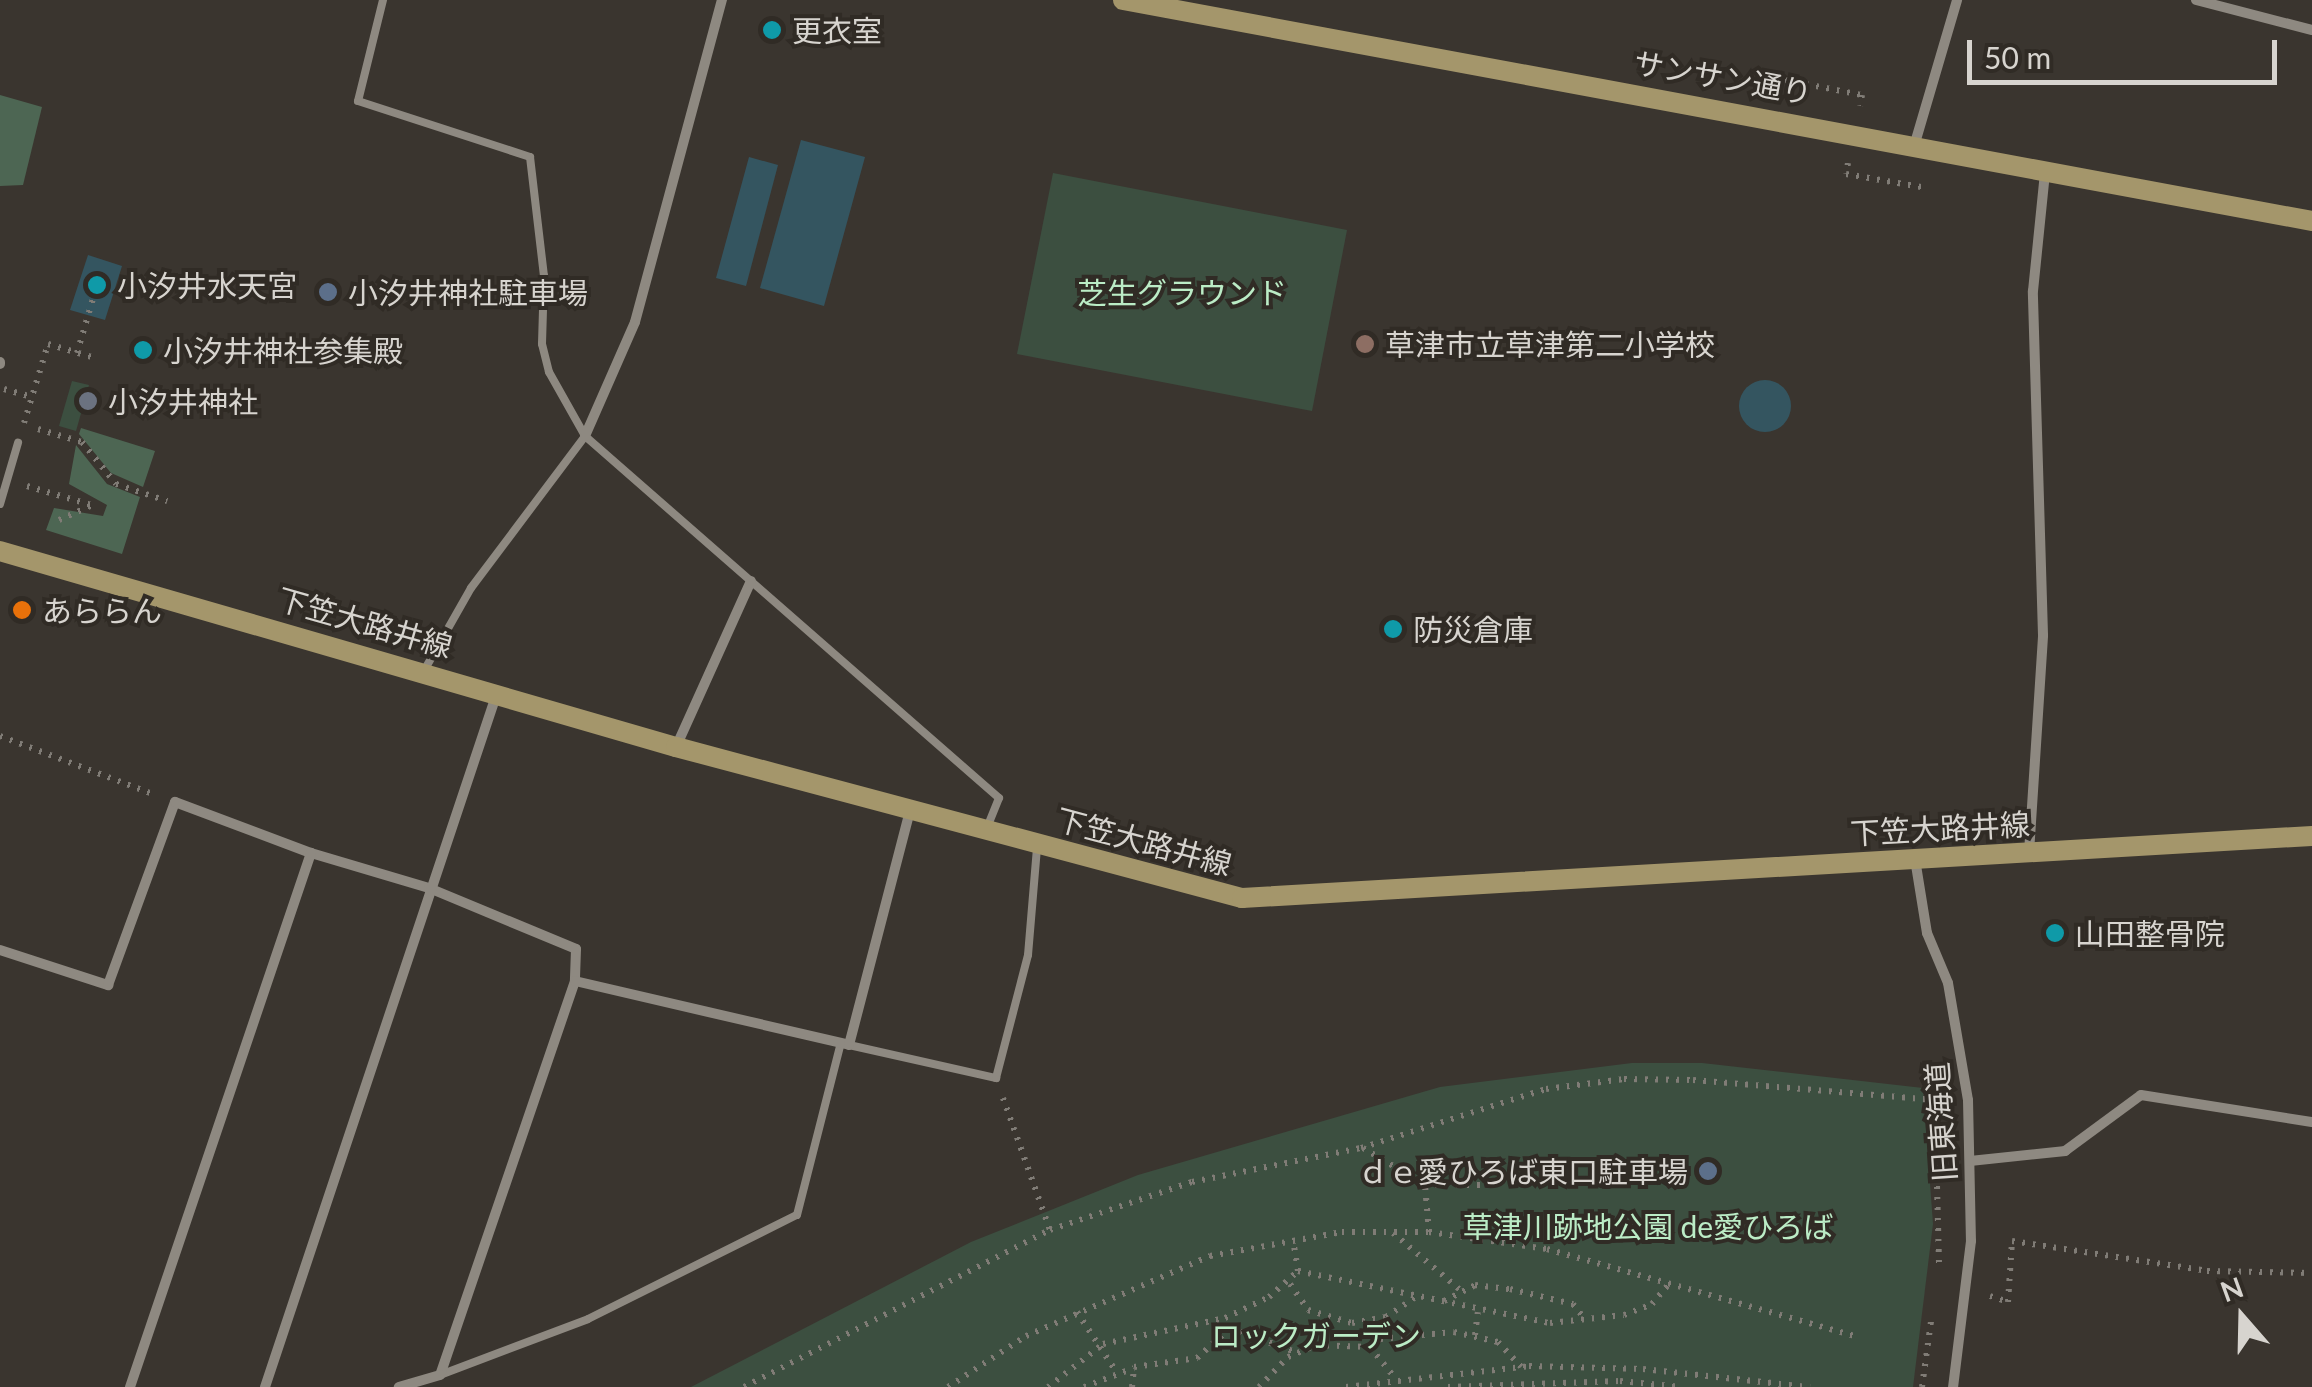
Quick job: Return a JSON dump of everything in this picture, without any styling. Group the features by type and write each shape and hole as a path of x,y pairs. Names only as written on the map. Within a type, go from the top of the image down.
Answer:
{"main road":[{"name":"サンサン通り","path":"1123,0 1915,143 2312,221"},
{"name":"下笠大路井線","path":"0,551 424,669 676,747 1242,898 2312,836"}],"street":[{"path":"585,436 635,322 722,0"},
{"path":"1915,143 1957,0"},
{"path":"2196,0 2312,30"},
{"path":"2029,853 2043,635 2033,291 2045,171"},
{"path":"676,747 751,581"},
{"path":"265,1387 497,692"},
{"path":"0,950 108,985 174,802 311,853 430,888 576,948 575,981 440,1375 398,1387"},
{"path":"575,981 845,1044 910,810"},
{"path":"130,1387 311,853"},
{"name":"旧東海道","path":"1915,859 1928,933 1948,982 1968,1100 1968,1294 1954,1387"},
{"path":"1970,1162 2065,1151 2140,1095 2312,1122"}],"lane":[{"path":"382,0 358,101 530,157 544,276 542,344 549,372 585,436 998,798 986,829"},
{"path":"424,669 472,588 585,436"},
{"path":"0,504 18,443"},
{"path":"440,1375 588,1320 797,1215 845,1044 996,1078 1028,956 1037,845"}],"path":[{"path":"1775,78 1862,95"},
{"path":"1846,174 1927,188"},
{"path":"77,353 95,292"},
{"path":"18,443 48,344 92,358"},
{"path":"0,388 32,397"},
{"path":"24,425 82,442 110,480 167,501"},
{"path":"7,480 94,506 59,520"},
{"path":"0,736 174,802"},
{"path":"1933,1066 1938,1278"},
{"path":"996,1078 1050,1230"},
{"path":"744,1387 1050,1230 1192,1182 1362,1148 1546,1089 1624,1079 1935,1100"},
{"path":"1362,1148 1425,1186 1497,1185"},
{"path":"1425,1186 1429,1232"},
{"path":"1392,1232 1460,1289"},
{"path":"948,1387 1026,1336 1210,1256 1293,1241 1392,1232 1429,1232 1547,1250 1860,1337"},
{"path":"1990,1296 2008,1302 2012,1240 2207,1271 2312,1273"},
{"path":"1048,1387 1104,1344 1224,1318 1290,1284 1298,1271 1293,1241"},
{"path":"1298,1271 1419,1295 1478,1312 1550,1323 1652,1304 1668,1285"},
{"path":"1290,1284 1308,1310 1352,1322 1386,1317 1419,1295"},
{"path":"1444,1301 1460,1289 1475,1285 1555,1298 1572,1304 1585,1319"},
{"path":"1922,1387 1933,1307"},
{"path":"1077,1312 1090,1339 1104,1344 1117,1373"},
{"path":"1474,1336 1478,1312"},
{"path":"1224,1318 1230,1328 1296,1352"},
{"path":"1084,1387 1134,1367 1197,1358 1230,1328"},
{"path":"1259,1387 1296,1352 1316,1345 1370,1347 1397,1337 1474,1336 1498,1342 1521,1366"},
{"path":"1370,1347 1396,1378"},
{"path":"1346,1387 1521,1366 1643,1369 1810,1387"},
{"path":"1132,1387 1134,1367"},
{"path":"1448,1387 1602,1381 1682,1387"}],"green space":[{"path":"0,95 42,107 23,185 0,186"},
{"name":"芝生グラウンド","path":"1053,173 1347,230 1312,411 1017,354"},
{"path":"72,381 89,385 76,431 59,426"},
{"path":"81,428 155,451 143,487 111,473 79,434"},
{"path":"76,445 107,484 140,497 122,554 46,530 54,508 103,516 107,505 69,484"},
{"name":"草津川跡地公園 de愛ひろば","path":"1632,1063 1702,1063 1923,1088 1933,1224 1913,1387 691,1387 971,1242 1138,1175 1440,1087"}],"water":[{"path":"801,140 865,157 824,306 760,288"},
{"path":"749,157 778,165 746,286 716,278"},
{"path":"88,255 122,266 105,320 70,310"},
{"path":"1765,380 1783,388 1791,406 1783,424 1765,432 1747,424 1739,406 1747,388"}],"place":[{"name":"更衣室","path":"772,30"},
{"name":"小汐井水天宮","path":"97,285"},
{"name":"小汐井神社駐車場","path":"328,292"},
{"name":"草津市立草津第二小学校","path":"1365,344"},
{"name":"小汐井神社参集殿","path":"143,350"},
{"name":"小汐井神社","path":"88,401"},
{"name":"あららん","path":"22,610"},
{"name":"防災倉庫","path":"1393,629"},
{"name":"山田整骨院","path":"2055,933"},
{"name":"ｄｅ愛ひろば東口駐車場","path":"1708,1171"}],"park label":[{"name":"ロックガーデン","path":"1316,1335"}]}
